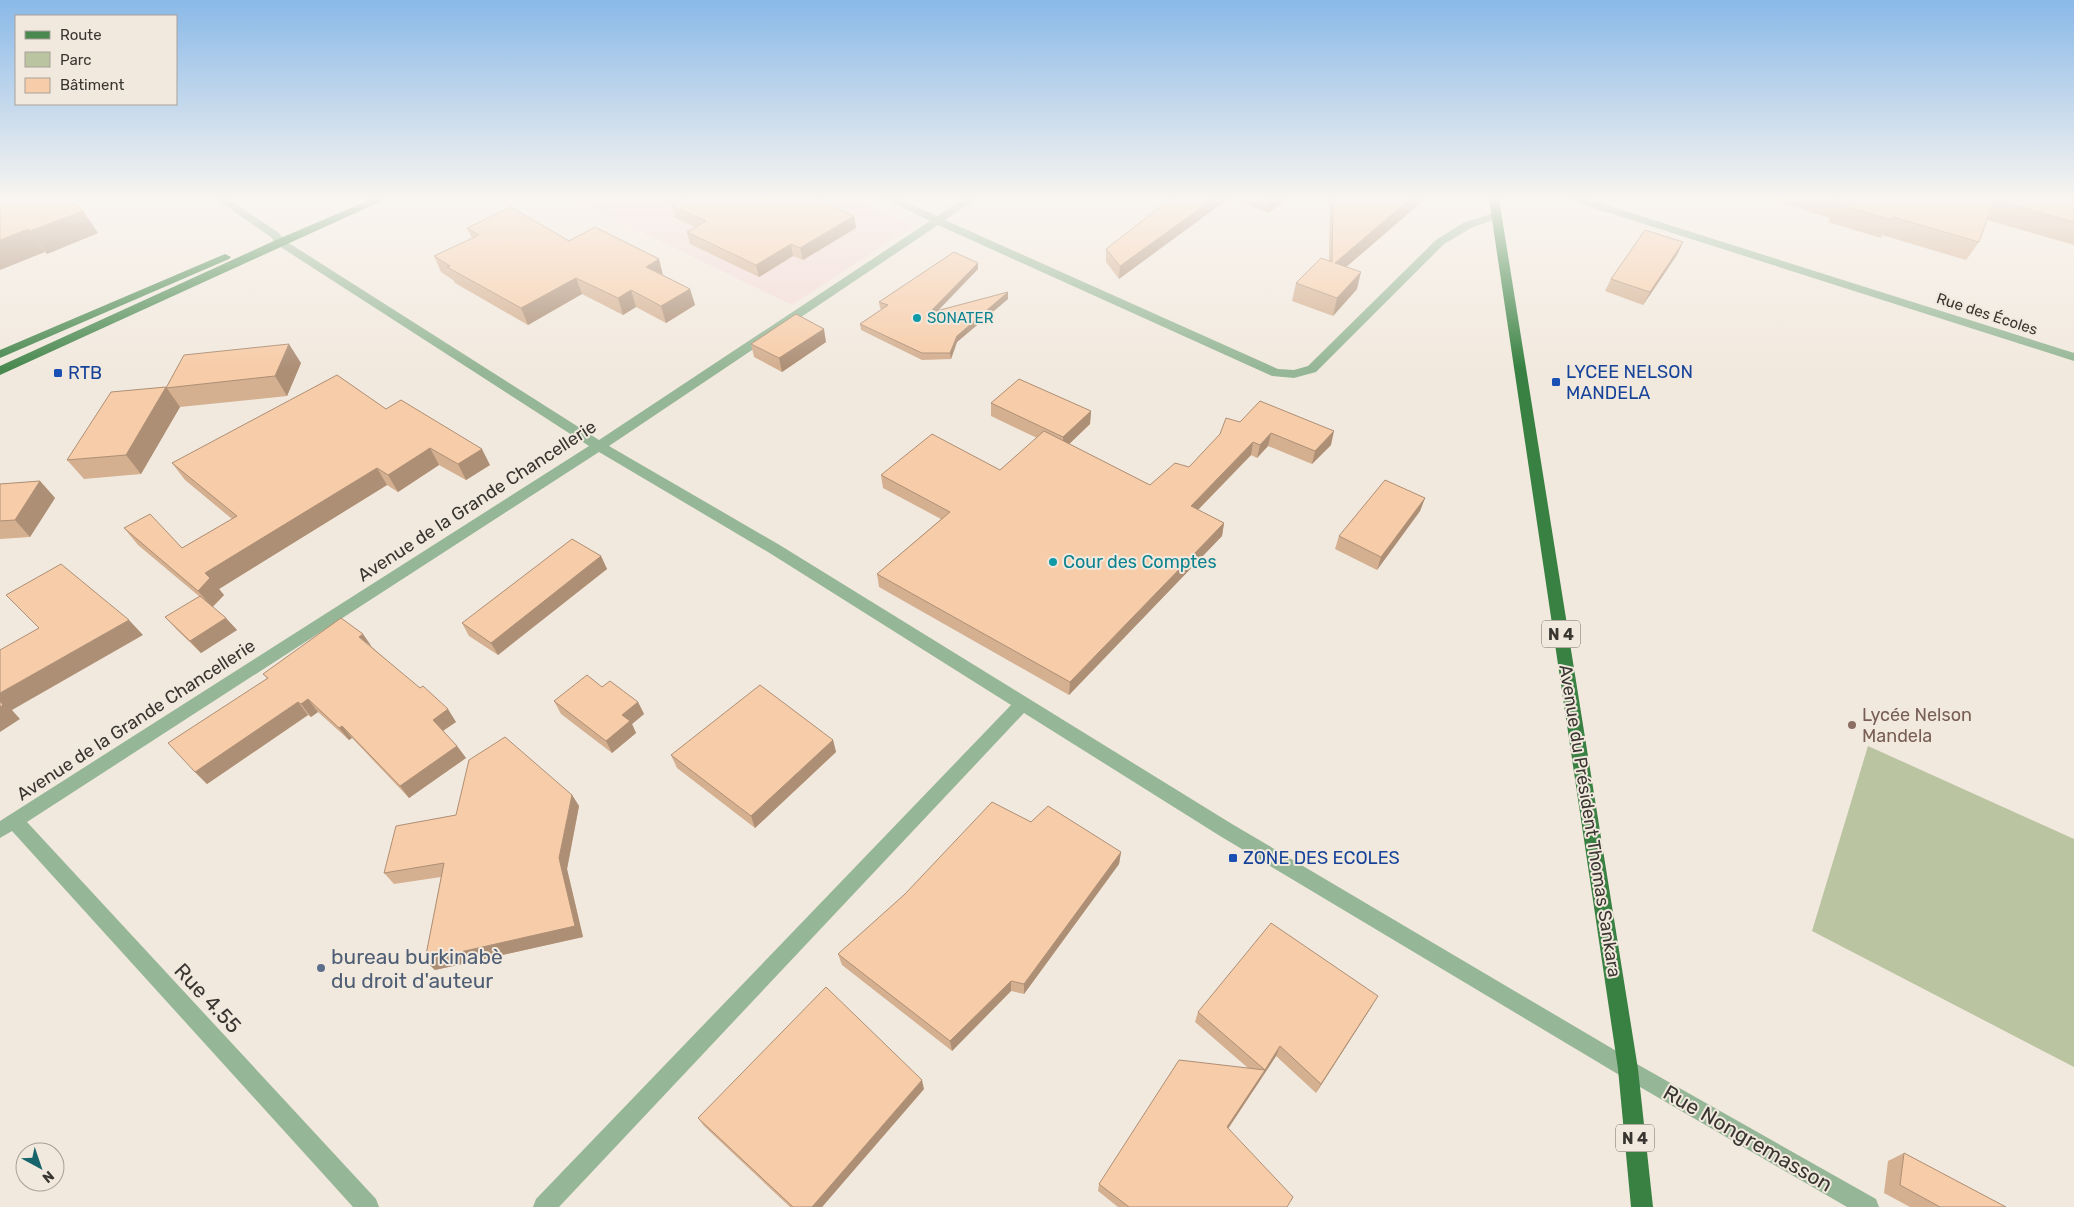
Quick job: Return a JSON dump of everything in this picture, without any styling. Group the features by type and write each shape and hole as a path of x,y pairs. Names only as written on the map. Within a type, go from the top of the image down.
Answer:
{"highway":[{"name":"Avenue du Président Thomas Sankara","path":"1503,255 1628,1069 1642,1207"}],"main road":[{"path":"0,354 239,255"},
{"path":"0,371 244,255"}],"street":[{"name":"Rue Nongremasson","path":"303,255 599,446 773,548 1226,830 1628,1069 1868,1207"},
{"name":"Avenue de la Grande Chancellerie","path":"7,825 599,446 885,255"},
{"path":"1016,255 1276,373 1294,374 1312,369 1427,255"},
{"name":"Rue des Écoles","path":"1754,255 2074,357"},
{"path":"544,1207 1023,703"},
{"name":"Rue 4.55","path":"7,825 368,1207"}],"shaded area":[{"path":"690,255 868,255 792,305"}],"green space":[{"path":"1868,746 2074,839 2074,1067 1812,931"}],"building":[{"path":"652,255 659,259 646,267 690,289 661,306 631,290 618,298 576,278 521,308 447,267 450,266 434,256"},
{"path":"736,255 772,255 756,265"},
{"name":"SONATER","path":"949,255 961,255 978,263 929,313 1008,292 957,336 950,353 922,353 860,324 888,305 879,302"},
{"path":"1111,255 1135,255 1120,266"},
{"path":"1332,255 1344,255 1335,263 1361,272 1337,298 1296,283 1321,258 1332,262"},
{"path":"1627,255 1674,255 1650,292 1611,279"},
{"path":"796,314 824,329 779,358 751,344"},
{"path":"289,344 275,376 166,388 184,355"},
{"path":"337,375 386,409 401,400 482,449 458,464 430,448 388,475 377,468 205,573 210,578 198,591 124,528 150,514 182,548 237,516 172,463"},
{"path":"1019,379 1091,411 1063,437 991,403"},
{"path":"166,387 126,455 67,460 111,392"},
{"name":"Cour des Comptes","path":"1260,401 1334,431 1315,451 1271,433 1260,445 1253,442 1191,506 1224,523 1070,682 877,574 950,512 881,475 932,434 1000,470 1044,431 1150,485 1175,463 1189,467 1220,434 1226,418 1240,422"},
{"path":"1385,480 1425,498 1381,557 1339,536"},
{"path":"40,481 15,520 0,521 0,484"},
{"path":"572,539 601,556 491,643 462,623"},
{"path":"61,564 129,620 0,693 0,650 39,628 6,595"},
{"path":"200,596 226,618 190,641 165,617"},
{"path":"341,618 363,634 359,637 420,688 423,686 448,709 433,720 457,746 400,786 342,726 339,728 308,699 301,704 298,702 195,772 168,743 268,678 263,674"},
{"path":"587,675 602,687 610,681 638,702 622,715 630,721 606,741 554,701"},
{"path":"760,685 833,740 751,816 671,755"},
{"path":"505,737 572,795 559,858 575,926 425,960 444,863 384,873 396,826 456,815 469,760"},
{"path":"992,802 1031,822 1048,806 1121,852 1024,984 1011,981 950,1041 838,954 905,894"},
{"path":"1271,923 1378,996 1321,1084 1280,1046 1265,1070 1198,1012"},
{"path":"826,987 922,1080 812,1207 793,1207 698,1118"},
{"path":"1179,1060 1265,1070 1227,1127 1293,1197 1287,1207 1129,1207 1099,1184"},
{"path":"1904,1153 2006,1207 1940,1207 1900,1185"}],"place":[{"name":"SONATER","path":"917,318"},
{"name":"RTB","path":"58,373"},
{"name":"LYCEE NELSON MANDELA","path":"1556,382"},
{"name":"Cour des Comptes","path":"1053,562"},
{"name":"Lycée Nelson Mandela","path":"1852,725"},
{"name":"ZONE DES ECOLES","path":"1233,858"},
{"name":"bureau burkinabè du droit d'auteur","path":"321,968"}]}
